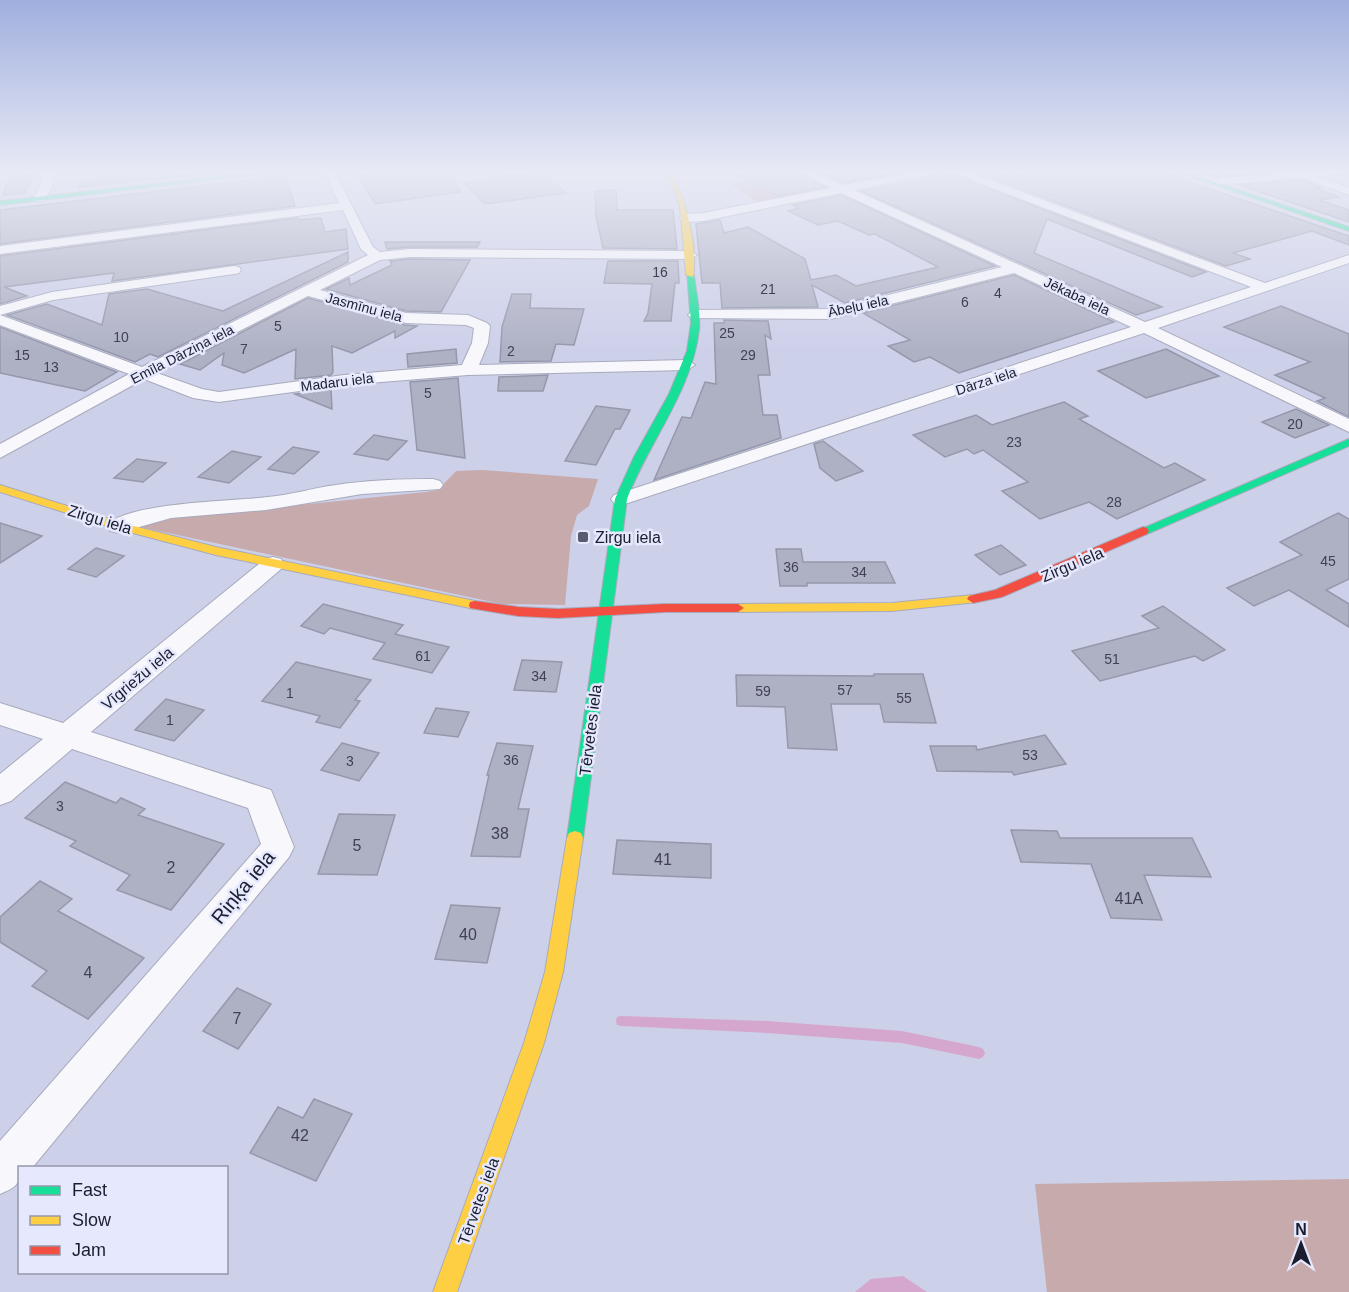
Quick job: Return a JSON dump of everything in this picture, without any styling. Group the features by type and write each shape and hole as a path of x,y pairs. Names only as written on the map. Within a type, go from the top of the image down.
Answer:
{"street":[{"path":"0,250 147,231"},
{"path":"359,231 372,258 410,253 690,255"},
{"name":"Tērvetes iela","path":"445,1292 534,1043 554,972 578,820 621,499 629,475 687,366 696,315 687,231"},
{"name":"Jēkaba iela","path":"935,231 1146,328 1349,426"},
{"path":"1116,231 1266,288"},
{"name":"Emīla Dārziņa iela","path":"0,452 143,373 372,258"},
{"name":"Dārza iela","path":"621,499 1146,328 1349,259"},
{"name":"Ābeļu iela","path":"696,315 831,314 1016,268"},
{"path":"0,311 52,296 234,270"},
{"name":"Jasmīnu iela","path":"306,291 406,318 468,320 482,326 480,343 468,370"},
{"name":"Madaru iela","path":"0,320 199,394 219,397 344,380 468,370 687,366"},
{"name":"Zirgu iela","path":"0,488 118,526 273,564 512,613 572,615 643,609 892,607 966,601 998,594 1075,563 1349,442"},
{"path":"118,526 139,516 158,513 267,504 320,494 400,485 434,485"},
{"name":"Vīgriežu iela","path":"0,792 273,564"},
{"name":"Riņķa iela","path":"0,714 67,738 260,799 278,848 0,1173"}],"shaded area":[{"path":"483,470 598,479 589,506 577,515 571,536 565,605 502,604 140,527 145,521 426,492 438,490 456,471"},
{"path":"1349,1179 1349,1292 1047,1292 1035,1184"},
{"path":"903,1276 927,1292 855,1292 871,1279"}],"building":[{"path":"0,231 99,231 0,244"},
{"path":"194,231 346,231 348,249 112,281 114,273 4,287 27,296 0,304 0,256"},
{"path":"599,231 675,231 677,249 603,248"},
{"path":"697,231 756,231 805,259 811,280 836,275 856,286 938,267 875,234 869,235 861,231 920,231 995,266 845,303 812,285 818,307 722,308 720,283 702,283"},
{"path":"950,231 1042,231 1034,253 1162,307 1136,315"},
{"path":"1078,231 1100,231 1206,272 1192,277"},
{"path":"1134,231 1311,231 1233,253 1250,259 1226,266"},
{"path":"1313,231 1335,231 1349,236 1349,245"},
{"path":"385,242 480,242 477,247 387,249"},
{"path":"348,252 348,262 158,357 150,354 135,362 7,315 47,304 102,325 109,294 147,289 223,311"},
{"path":"470,260 441,312 406,311 326,289 349,278 350,285 392,265 390,261"},
{"path":"608,261 678,261 679,283 675,283 671,321 644,321 648,313 652,284 604,283"},
{"path":"1014,275 1114,322 959,373 930,357 914,362 888,346 910,340 863,313"},
{"path":"512,294 531,294 530,308 584,309 574,345 556,344 551,361 500,362 502,327"},
{"path":"308,298 405,325 417,326 395,338 395,331 352,353 332,346 333,372 331,375 295,379 296,349 244,373 222,365 224,353 200,370 180,364"},
{"path":"1281,306 1349,334 1349,417 1317,401 1325,398 1275,375 1310,362 1224,327"},
{"path":"724,320 768,321 771,339 765,335 770,375 758,375 763,415 777,415 781,438 654,480 682,417 691,418 705,382 716,384 714,323 724,323"},
{"path":"0,327 117,372 85,391 0,373"},
{"path":"456,349 457,363 408,367 407,354"},
{"path":"1166,349 1219,376 1146,398 1098,371"},
{"path":"548,375 543,391 498,391 499,377"},
{"path":"458,378 465,458 417,450 410,382"},
{"path":"331,389 332,409 295,394"},
{"path":"1064,402 1088,416 1079,419 1164,468 1175,463 1205,480 1117,519 1089,502 1040,519 1002,491 1028,482 983,450 974,454 967,449 945,457 913,435 976,415 992,425"},
{"path":"596,406 630,410 620,429 615,429 596,465 565,461"},
{"path":"1296,409 1329,425 1295,438 1262,422"},
{"path":"374,435 407,441 388,460 354,454"},
{"path":"823,441 863,471 836,481 820,468 814,444"},
{"path":"293,447 319,452 294,474 268,469"},
{"path":"232,451 261,457 229,483 198,477"},
{"path":"137,459 166,463 143,482 114,478"},
{"path":"1338,513 1349,519 1349,579 1326,590 1349,604 1349,627 1289,590 1254,606 1227,588 1302,555 1280,542"},
{"path":"0,523 42,536 0,563"},
{"path":"1001,545 1026,565 1000,575 975,555"},
{"path":"96,548 124,556 96,577 68,569"},
{"path":"776,549 801,549 803,562 885,562 895,583 807,583 807,586 780,586"},
{"path":"323,604 403,625 395,634 449,647 432,673 373,659 385,643 330,628 324,634 301,626"},
{"path":"1163,606 1225,650 1203,661 1195,656 1100,681 1072,651 1159,628 1142,616"},
{"path":"522,660 562,662 556,692 514,690"},
{"path":"296,662 371,680 355,700 360,701 340,728 316,722 320,716 262,701"},
{"path":"874,674 923,674 936,723 884,722 880,704 831,704 837,750 788,748 785,707 737,706 736,675 874,676"},
{"path":"166,699 204,710 174,741 135,730"},
{"path":"436,708 469,712 458,737 424,733"},
{"path":"1045,735 1066,764 1014,775 1012,772 937,771 930,746 976,746 977,750"},
{"path":"342,743 379,753 359,781 321,770"},
{"path":"497,743 533,746 518,809 529,809 520,857 471,856 489,775 487,775"},
{"path":"65,782 116,803 121,798 145,809 138,815 224,844 171,910 117,890 130,875 70,846 76,841 25,818"},
{"path":"339,814 395,815 377,875 318,874"},
{"path":"1011,830 1057,831 1060,838 1192,838 1211,877 1144,875 1162,920 1111,918 1091,864 1021,862"},
{"path":"617,840 711,844 711,878 613,874"},
{"path":"40,881 72,899 58,911 144,958 88,1019 32,986 47,971 0,942 0,917"},
{"path":"451,905 500,908 487,963 435,959"},
{"path":"237,988 271,1004 238,1049 203,1031"},
{"path":"314,1099 352,1114 316,1181 250,1153 278,1107 303,1118"}],"waterway":[{"path":"621,1021 767,1027 902,1037 979,1053"}],"traffic: fast":[{"path":"575,838 621,499 639,457 674,394 691,351 695,330 695,310 690,275"},
{"path":"1143,531 1349,442"}],"traffic: slow":[{"path":"687,231 690,275"},
{"path":"0,488 118,526 216,551 475,605"},
{"path":"738,608 892,607 973,599"},
{"path":"445,1292 534,1043 554,972 575,838"}],"traffic: jam":[{"path":"973,599 998,594 1143,531"},
{"path":"475,605 538,613 665,608 738,608"}],"place":[{"name":"Zirgu iela","path":"583,537"}]}
